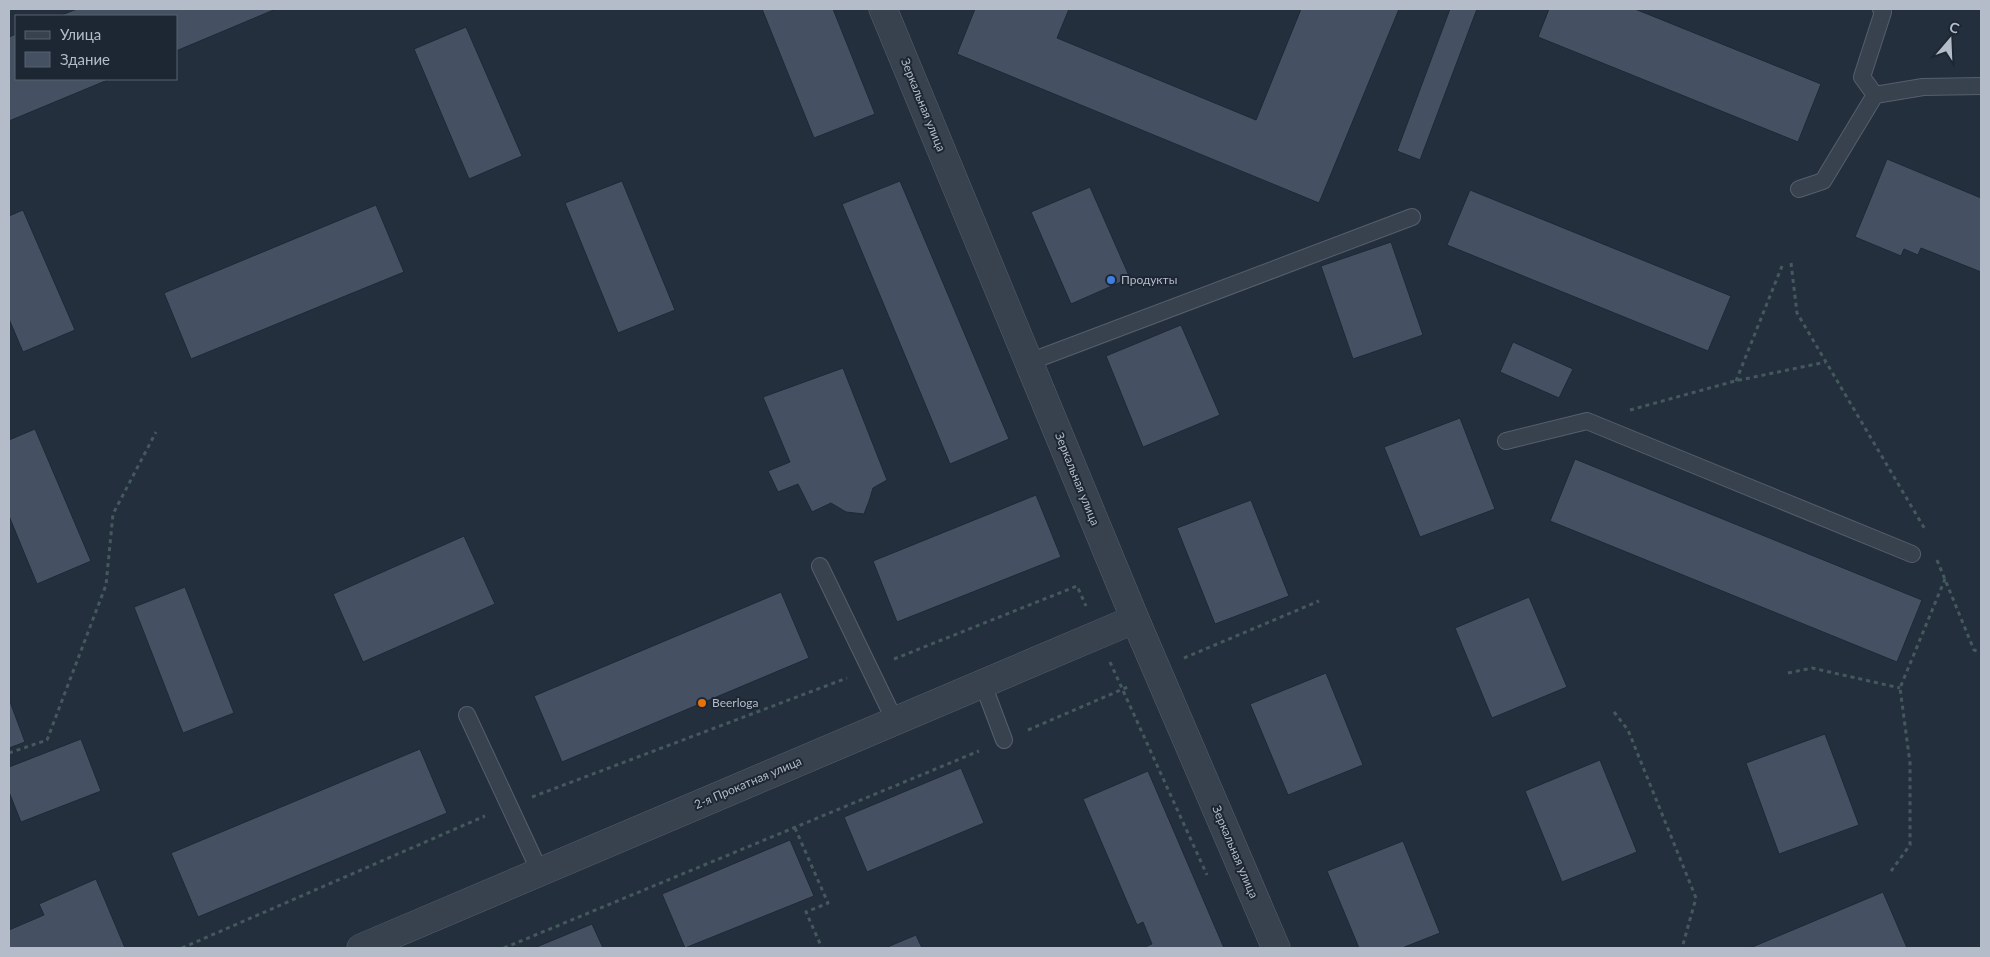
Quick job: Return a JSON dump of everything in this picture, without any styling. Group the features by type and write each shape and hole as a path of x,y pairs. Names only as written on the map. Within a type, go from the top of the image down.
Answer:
{"street":[{"name":"Зеркальная улица","path":"883,9 1135,619 1276,948"},
{"name":"2-я Прокатная улица","path":"361,948 1135,619"}],"lane":[{"path":"1875,96 1862,77 1882,9"},
{"path":"1799,189 1823,181 1875,96 1923,87 1981,86"},
{"path":"1029,362 1412,217"},
{"path":"1506,441 1587,421 1912,554"},
{"path":"820,566 895,721"},
{"path":"983,684 1004,740"},
{"path":"467,715 540,872"}],"path":[{"path":"1791,263 1797,313 1927,535"},
{"path":"1736,381 1782,266"},
{"path":"1587,421 1736,381 1826,362"},
{"path":"9,754 47,740 106,585 113,514 156,432"},
{"path":"1934,553 1974,650 1981,652"},
{"path":"1891,871 1910,845 1910,763 1900,688 1945,579"},
{"path":"182,948 509,805 870,669 1077,586 1208,877"},
{"path":"1021,734 1123,691 1157,670 1319,600"},
{"path":"1788,673 1812,668 1900,688"},
{"path":"1614,712 1628,730 1696,898 1682,948"},
{"path":"504,948 978,751"},
{"path":"795,828 828,903 806,912 822,948"}],"building":[{"path":"77,9 276,9 178,50 178,15 62,15"},
{"path":"762,9 833,9 875,114 814,138"},
{"path":"975,9 1069,9 1057,38 1256,120 1301,9 1399,9 1319,203 957,54"},
{"path":"1450,9 1477,9 1420,160 1397,151"},
{"path":"1549,9 1635,9 1821,84 1798,142 1538,37"},
{"path":"466,27 522,156 469,179 414,49"},
{"path":"15,34 15,80 108,80 9,121 9,37"},
{"path":"1887,159 1981,198 1981,272 1921,248 1918,255 1904,249 1901,256 1855,237"},
{"path":"622,181 675,310 618,333 565,203"},
{"path":"900,181 1009,439 950,464 842,204"},
{"path":"1090,187 1130,278 1071,304 1031,212"},
{"path":"1470,190 1731,296 1708,351 1447,245"},
{"path":"376,205 404,272 191,359 164,293"},
{"path":"23,210 75,330 23,352 9,319 9,216"},
{"path":"1391,242 1423,335 1353,359 1321,266"},
{"path":"1181,325 1220,415 1143,447 1106,356"},
{"path":"1513,342 1573,369 1559,398 1500,372"},
{"path":"843,368 887,480 873,488 864,514 846,512 831,503 812,512 798,484 778,492 768,471 790,462 763,397"},
{"path":"1460,418 1495,509 1420,537 1384,447"},
{"path":"35,429 91,561 37,584 9,516 9,440"},
{"path":"1575,459 1922,600 1897,662 1550,521"},
{"path":"1036,495 1061,557 897,622 873,561"},
{"path":"1251,500 1289,596 1215,624 1177,528"},
{"path":"464,536 495,604 363,662 333,594"},
{"path":"185,587 234,713 183,733 134,607"},
{"path":"781,592 809,658 562,762 534,696"},
{"path":"1529,597 1567,687 1492,718 1455,628"},
{"path":"1326,673 1363,765 1288,795 1250,704"},
{"path":"9,699 25,742 9,748"},
{"path":"1825,734 1859,825 1779,854 1746,763"},
{"path":"81,739 101,791 21,822 9,792 9,767"},
{"path":"420,749 447,813 198,917 171,853"},
{"path":"1600,760 1637,852 1562,882 1525,791"},
{"path":"961,768 984,823 867,872 844,817"},
{"path":"1148,771 1224,948 1143,948 1152,944 1143,922 1137,925 1083,799"},
{"path":"790,840 814,896 685,948 662,894"},
{"path":"1403,841 1440,933 1402,948 1359,948 1327,871"},
{"path":"96,879 125,948 9,948 9,930 44,915 39,904"},
{"path":"1883,892 1907,948 1750,948"},
{"path":"592,924 603,948 534,948"},
{"path":"916,935 922,948 885,948"}],"place":[{"name":"Продукты","path":"1111,280"},
{"name":"Beerloga","path":"702,703"}]}
